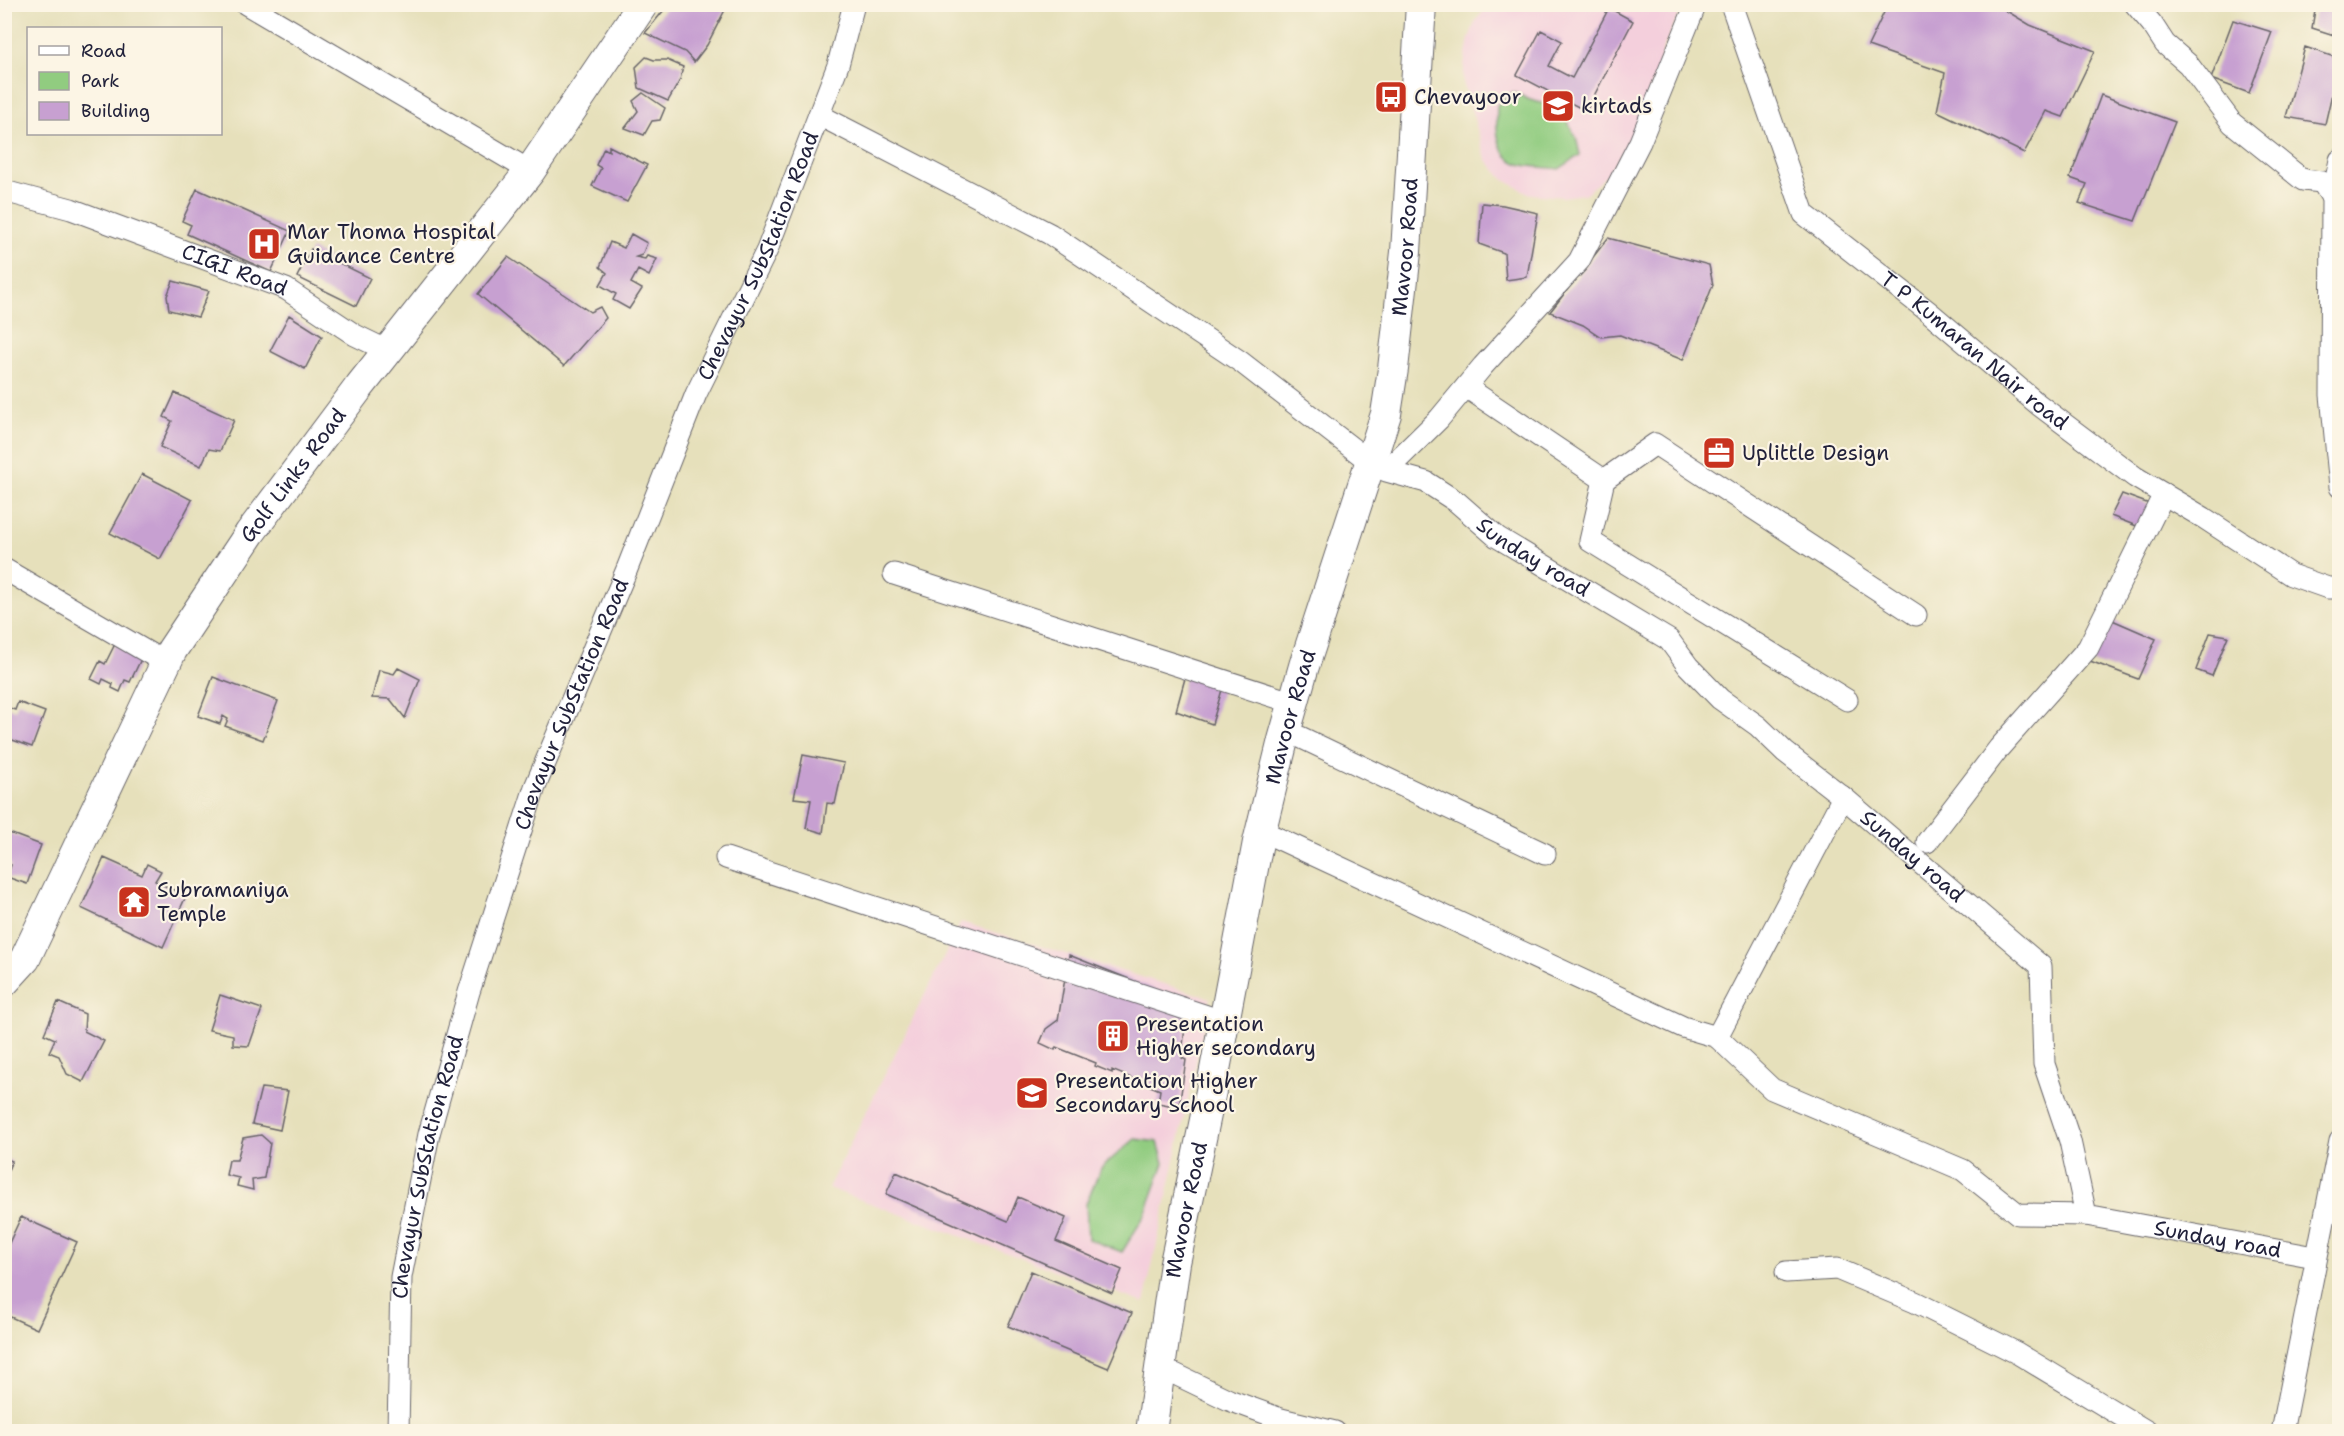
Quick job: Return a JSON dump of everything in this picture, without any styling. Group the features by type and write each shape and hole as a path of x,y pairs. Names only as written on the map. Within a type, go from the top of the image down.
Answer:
{"main road":[{"name":"Golf Links Road","path":"10,968 25,959 172,650 250,533 388,351 530,171 643,4"},
{"name":"Mavoor Road","path":"1169,1431 1189,1272 1275,837 1300,737 1368,522 1378,466 1401,299 1421,4"},
{"name":"Mavoor Road","path":"1151,1431 1175,1263 1225,1022 1258,842 1293,703 1378,466 1399,424 1416,305 1435,4"}],"street":[{"path":"246,4 530,171"},
{"name":"Chevayur SubStation Road","path":"398,1431 401,1277 429,1134 472,981 535,787 627,569 696,394 767,250 838,65 854,4"},
{"path":"819,115 1050,234 1240,362 1378,466 1439,419 1579,261 1640,142 1696,4"},
{"name":"T P Kumaran Nair road","path":"1731,4 1804,214 1929,312 2039,405 2135,477 2291,575 2328,588 2340,588"},
{"path":"2135,4 2165,44 2188,64 2232,123 2303,180 2322,182 2332,198"},
{"path":"2340,160 2332,198 2336,312 2331,396 2340,487"},
{"name":"CIGI Road","path":"4,191 71,209 286,289 355,335 388,351"},
{"path":"1466,387 1604,480"},
{"path":"1847,700 1590,541 1604,480 1655,444 1916,615"},
{"name":"Sunday road","path":"1378,466 1426,482 1457,502 1497,537 1670,640 1688,666 1720,699 1758,726 1785,752 1843,797 2041,966 2044,1064 2070,1141 2086,1215 2315,1257"},
{"path":"1928,842 1999,748 2088,648 2164,494"},
{"path":"4,569 166,663"},
{"path":"894,574 1293,703"},
{"path":"1300,737 1545,854"},
{"path":"1717,1037 1843,797"},
{"path":"1275,837 1683,1027 1717,1037 1772,1089 1963,1170 2018,1214 2086,1215"},
{"path":"726,858 1225,1022"},
{"path":"2282,1431 2340,1141"},
{"path":"1786,1272 1837,1269 1915,1302 2017,1353 2148,1431"},
{"path":"1175,1374 1229,1400 1281,1419 1335,1431"}],"shaded area":[{"name":"kirtads","path":"1543,4 1554,8 1558,4 1683,5 1664,47 1630,141 1606,176 1585,194 1563,197 1530,194 1503,179 1486,159 1463,82 1469,38 1476,20 1489,5"},
{"name":"Presentation Higher Secondary School","path":"961,922 1210,998 1144,1303 828,1188"}],"green space":[{"path":"1513,92 1549,105 1567,121 1576,137 1580,155 1559,169 1527,166 1510,159 1504,153 1498,138 1497,105"},
{"path":"1135,1139 1158,1142 1164,1163 1145,1215 1122,1252 1088,1239 1086,1204 1101,1168"}],"building":[{"path":"669,4 728,4 707,45 694,62 685,52 645,33"},
{"path":"1888,4 1995,4 2030,25 2095,51 2063,117 2046,111 2024,153 1937,111 1945,73 1868,46"},
{"path":"2269,4 2288,4 2286,11 2269,8"},
{"path":"2316,4 2340,6 2337,36 2312,28"},
{"path":"1609,8 1633,21 1586,111 1517,75 1541,30 1562,41 1549,66 1572,78"},
{"path":"2233,20 2272,32 2249,93 2211,79"},
{"path":"2305,47 2340,59 2325,124 2286,117"},
{"path":"646,57 654,60 667,60 683,67 680,80 668,101 639,88 636,67"},
{"path":"643,93 665,108 660,120 652,121 644,135 625,128 638,111 633,101"},
{"path":"2101,95 2175,122 2135,221 2079,203 2087,184 2070,178"},
{"path":"609,146 647,165 627,202 592,186 601,168 596,165 604,148 609,151"},
{"path":"197,189 290,231 271,272 187,234 191,225 182,221"},
{"path":"1482,203 1538,213 1527,277 1506,280 1504,253 1479,244"},
{"path":"631,234 647,243 642,255 636,257 645,259 647,256 657,259 649,276 638,270 631,283 642,289 629,309 613,300 616,294 600,285 607,273 600,267 610,242 624,248"},
{"path":"1608,238 1709,265 1713,285 1683,360 1620,335 1601,337 1583,325 1550,312"},
{"path":"311,249 370,278 356,306 297,277"},
{"path":"508,257 590,312 600,307 606,318 564,366 478,294"},
{"path":"173,281 209,291 198,317 169,310 167,296"},
{"path":"289,315 322,336 305,369 270,351"},
{"path":"175,393 234,420 220,451 209,449 201,466 160,447 172,421 164,417"},
{"path":"142,474 192,500 160,559 110,533"},
{"path":"2122,494 2163,509 2152,532 2111,516"},
{"path":"2110,619 2156,639 2138,679 2090,661"},
{"path":"2210,633 2228,636 2212,676 2196,670"},
{"path":"115,644 142,657 130,682 125,680 120,692 112,688 113,684 103,679 101,684 91,679 100,661 105,664"},
{"path":"398,668 420,679 405,718 390,699 372,698 379,670 394,674"},
{"path":"1187,671 1224,683 1212,724 1176,711"},
{"path":"213,677 278,701 263,740 225,726 228,719 223,716 220,724 198,716"},
{"path":"18,702 45,712 32,747 4,737 8,725 4,723 4,706 15,710"},
{"path":"803,755 844,763 835,804 827,803 823,833 806,828 811,800 794,798"},
{"path":"4,831 41,845 27,884 7,877 11,865 4,862"},
{"name":"Subramaniya Temple","path":"104,858 142,875 147,864 161,871 155,881 186,896 163,947 81,908"},
{"name":"Presentation Higher secondary","path":"1069,955 1187,1002 1182,1058 1186,1060 1179,1107 1158,1103 1160,1090 1112,1070 1112,1073 1095,1066 1096,1063 1056,1047 1055,1050 1040,1043 1046,1029 1058,1020"},
{"path":"220,995 262,1009 249,1046 233,1045 233,1035 209,1030"},
{"path":"58,1002 85,1014 84,1031 104,1041 83,1082 67,1074 59,1056 49,1052 55,1039 44,1034"},
{"path":"261,1088 288,1091 280,1130 252,1124"},
{"path":"261,1135 270,1143 264,1178 252,1180 253,1190 237,1186 239,1178 226,1175 229,1160 237,1160 243,1138"},
{"path":"4,1158 12,1161 4,1179"},
{"path":"896,1172 1008,1221 1018,1197 1066,1218 1056,1241 1122,1270 1112,1293 886,1194"},
{"path":"21,1217 77,1242 37,1329 4,1314 4,1254"},
{"path":"1031,1271 1132,1313 1108,1368 1008,1326"}],"place":[{"name":"Chevayoor","path":"1391,97"},
{"name":"kirtads","path":"1558,106"},
{"name":"Mar Thoma Hospital Guidance Centre","path":"264,244"},
{"name":"Uplittle Design","path":"1719,453"},
{"name":"Subramaniya Temple","path":"134,902"},
{"name":"Presentation Higher secondary","path":"1113,1036"},
{"name":"Presentation Higher Secondary School","path":"1032,1093"}]}
